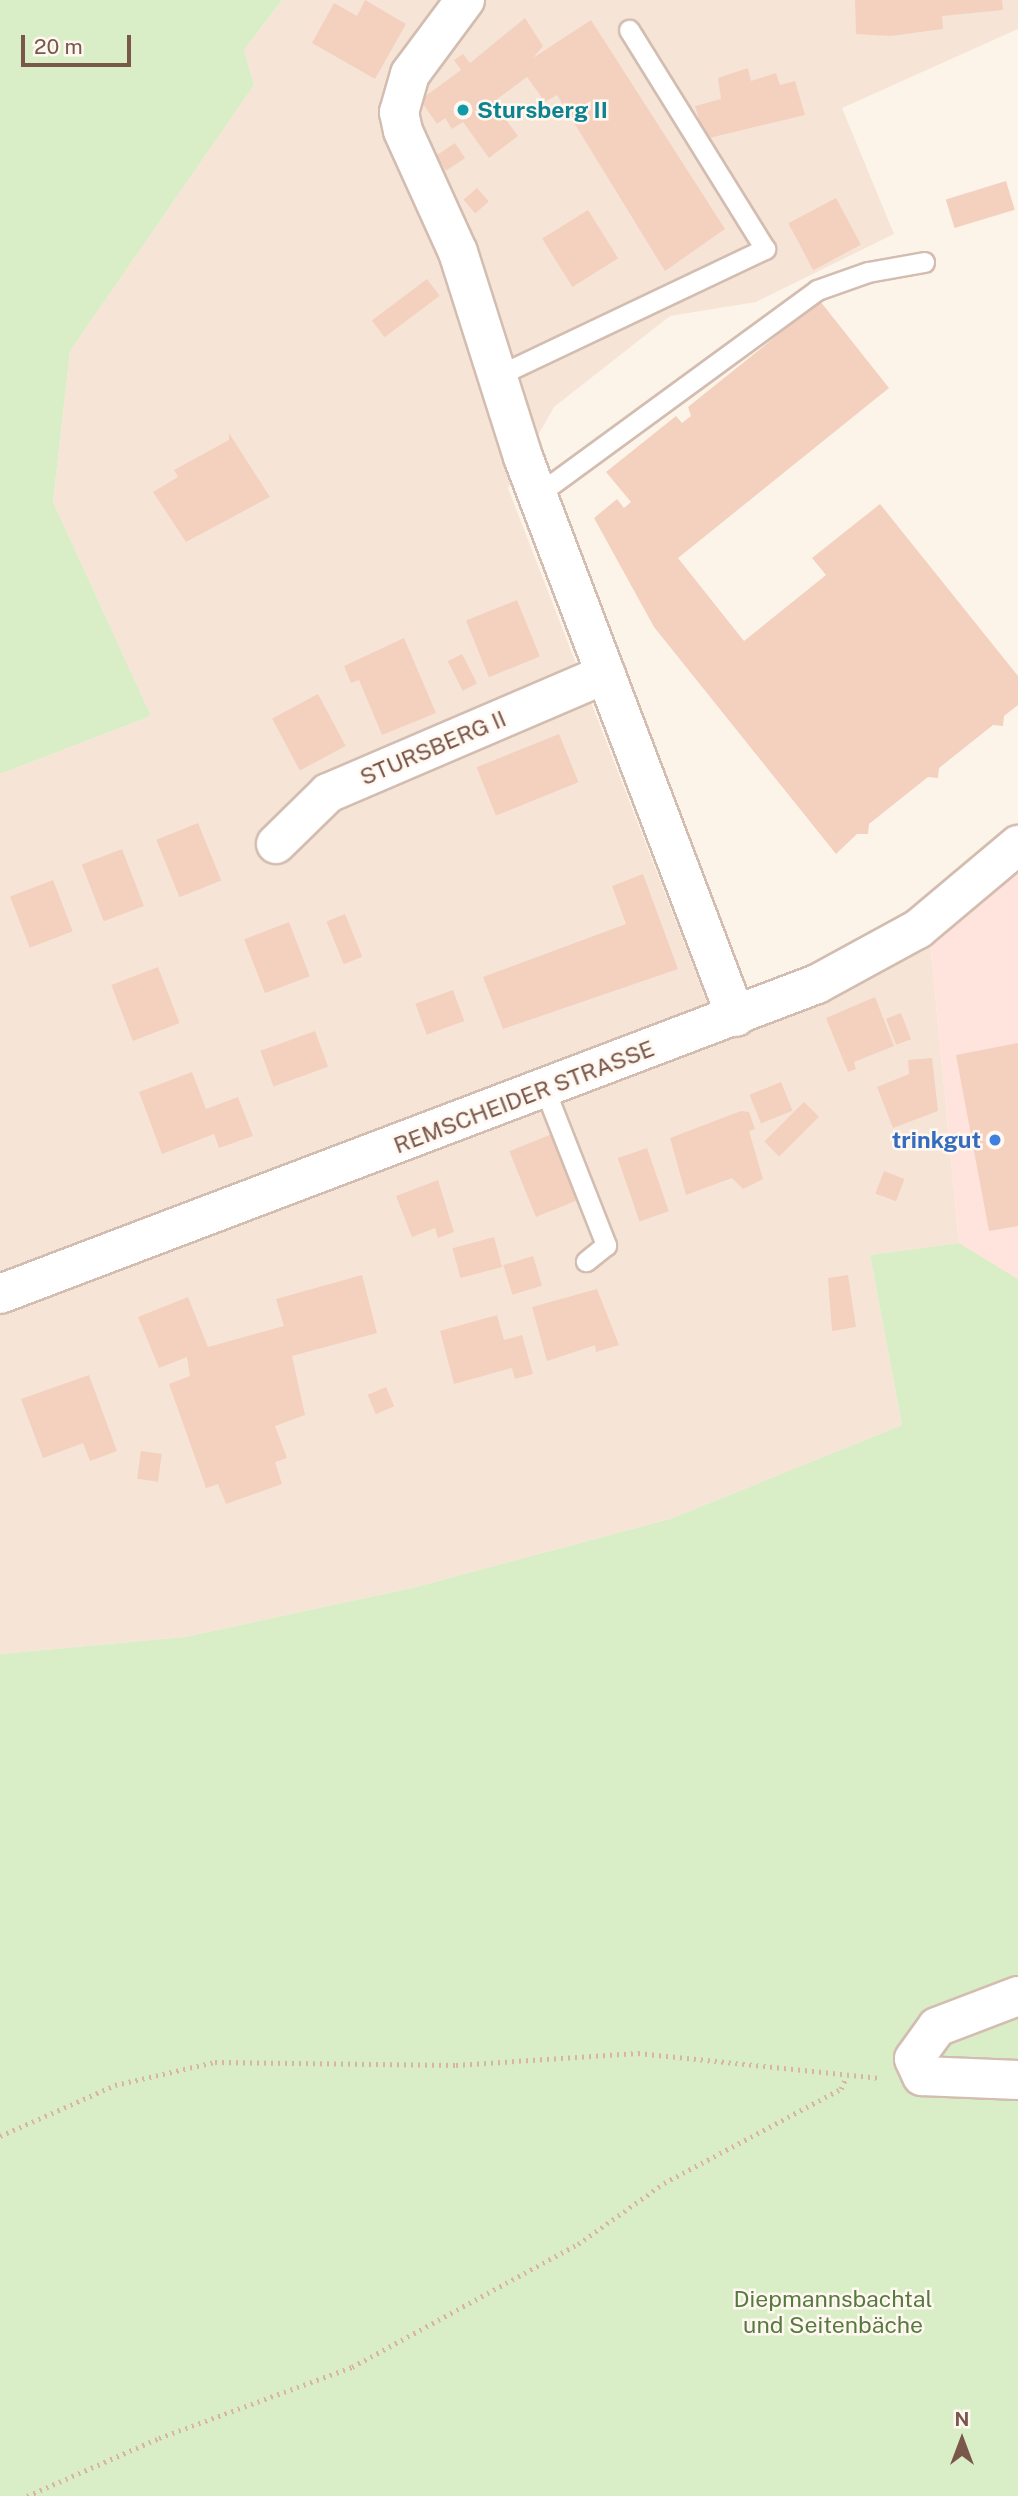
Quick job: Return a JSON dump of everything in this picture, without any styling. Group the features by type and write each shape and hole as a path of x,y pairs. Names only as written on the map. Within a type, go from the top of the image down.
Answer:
{"street":[{"path":"465,0 410,74 400,112 407,145 458,252 537,495 736,1017"},
{"name":"STURSBERG II","path":"276,844 328,793 606,674"},
{"name":"REMSCHEIDER STRASSE","path":"0,1294 817,985 918,929 1018,845"},
{"path":"1018,1996 937,2026 914,2059 922,2076 1018,2080"}],"lane":[{"path":"497,376 765,249 629,30"},
{"path":"537,495 817,290 868,272 924,262"},
{"path":"545,1090 607,1245 586,1261"}],"path":[{"path":"0,2136 115,2085 215,2062 456,2065 638,2053 846,2077 922,2076"},
{"path":"27,2496 159,2438 352,2367 578,2244 664,2183 841,2089 846,2077"}],"shaded area":[{"path":"282,0 1018,0 1018,29 842,108 894,234 756,302 670,316 554,407 508,488 714,1020 930,941 959,1243 870,1255 902,1425 670,1519 412,1588 185,1637 0,1654 0,774 151,716 53,502 70,351 254,85 244,50"},
{"path":"1018,866 1018,1279 959,1243 930,941"}],"green space":[{"path":"0,0 282,0 244,50 254,85 70,351 53,502 151,716 0,774"},
{"name":"Diepmannsbachtal und Seitenbäche","path":"959,1243 1018,1279 1018,2496 0,2496 0,1654 185,1637 412,1588 670,1519 902,1425 870,1255"}],"building":[{"path":"365,0 406,24 375,79 312,43 334,3 357,16"},
{"path":"855,0 1002,0 1003,10 942,16 943,29 891,36 856,34"},
{"path":"525,18 543,46 533,58 591,20 725,229 665,271 557,95 545,102 527,77 493,102 518,136 489,158 463,122 452,129 445,118 437,124 420,100 461,70 454,60 463,54 470,63"},
{"path":"748,68 751,81 776,73 780,85 795,81 805,115 705,139 695,106 721,99 718,78"},
{"path":"455,143 465,158 446,171 436,156"},
{"path":"1006,181 1015,210 955,228 946,199"},
{"path":"477,188 489,202 475,213 463,200"},
{"path":"836,198 861,245 813,270 788,223"},
{"path":"588,210 618,258 572,287 542,239"},
{"path":"427,279 440,296 385,337 372,321"},
{"path":"820,301 889,388 678,558 744,641 826,575 812,558 880,504 1018,676 1018,705 1004,716 1003,726 993,725 939,768 938,778 928,777 869,824 868,834 857,834 836,854 654,627 594,518 617,499 624,508 631,502 606,472 676,416 682,423 691,416 688,407"},
{"path":"229,433 270,497 186,542 153,492 178,477 174,470 229,440"},
{"path":"517,600 540,657 489,677 466,621"},
{"path":"404,638 436,713 382,735 359,680 351,683 344,666"},
{"path":"462,654 477,683 463,691 448,661"},
{"path":"318,694 346,746 300,771 272,718"},
{"path":"559,734 578,782 496,816 476,767"},
{"path":"198,823 221,880 180,897 156,840"},
{"path":"122,849 144,906 104,921 82,864"},
{"path":"643,874 678,969 503,1029 483,977 626,924 612,886"},
{"path":"53,880 73,931 30,948 10,896"},
{"path":"345,914 362,957 344,964 326,921"},
{"path":"289,922 310,976 265,993 244,939"},
{"path":"158,967 180,1023 133,1041 111,985"},
{"path":"453,990 464,1021 427,1035 415,1004"},
{"path":"875,997 894,1046 854,1062 856,1069 848,1072 826,1018"},
{"path":"901,1013 911,1039 896,1045 886,1019"},
{"path":"315,1031 328,1067 273,1087 260,1051"},
{"name":"trinkgut","path":"1018,1043 1018,1226 989,1231 956,1055"},
{"path":"932,1058 938,1111 893,1128 877,1087 909,1074 908,1060"},
{"path":"192,1072 206,1109 238,1097 253,1136 219,1148 214,1134 162,1154 139,1092"},
{"path":"781,1082 793,1111 761,1123 749,1095"},
{"path":"804,1102 819,1117 779,1156 764,1142"},
{"path":"741,1111 749,1112 755,1129 749,1131 763,1179 743,1189 732,1178 686,1195 670,1138"},
{"path":"552,1134 579,1200 536,1217 509,1151"},
{"path":"647,1148 669,1211 640,1221 618,1158"},
{"path":"884,1171 905,1179 896,1201 875,1193"},
{"path":"438,1180 454,1232 438,1238 435,1228 412,1237 396,1196"},
{"path":"494,1237 502,1267 460,1278 452,1248"},
{"path":"533,1256 542,1286 512,1295 503,1265"},
{"path":"362,1275 377,1333 292,1356 305,1415 275,1426 287,1458 275,1462 282,1484 226,1504 218,1484 206,1488 169,1384 190,1376 187,1357 159,1368 138,1317 188,1297 208,1347 284,1326 276,1299"},
{"path":"848,1275 856,1327 832,1331 828,1278"},
{"path":"597,1289 619,1345 596,1352 595,1345 547,1361 532,1307"},
{"path":"497,1315 504,1340 522,1335 533,1374 515,1379 512,1368 454,1384 440,1331"},
{"path":"89,1375 117,1451 90,1461 83,1443 43,1458 21,1399"},
{"path":"386,1387 394,1406 376,1414 368,1395"},
{"path":"141,1451 162,1454 158,1482 137,1479"}],"place":[{"name":"Stursberg II","path":"463,110"},
{"name":"trinkgut","path":"995,1140"}]}
